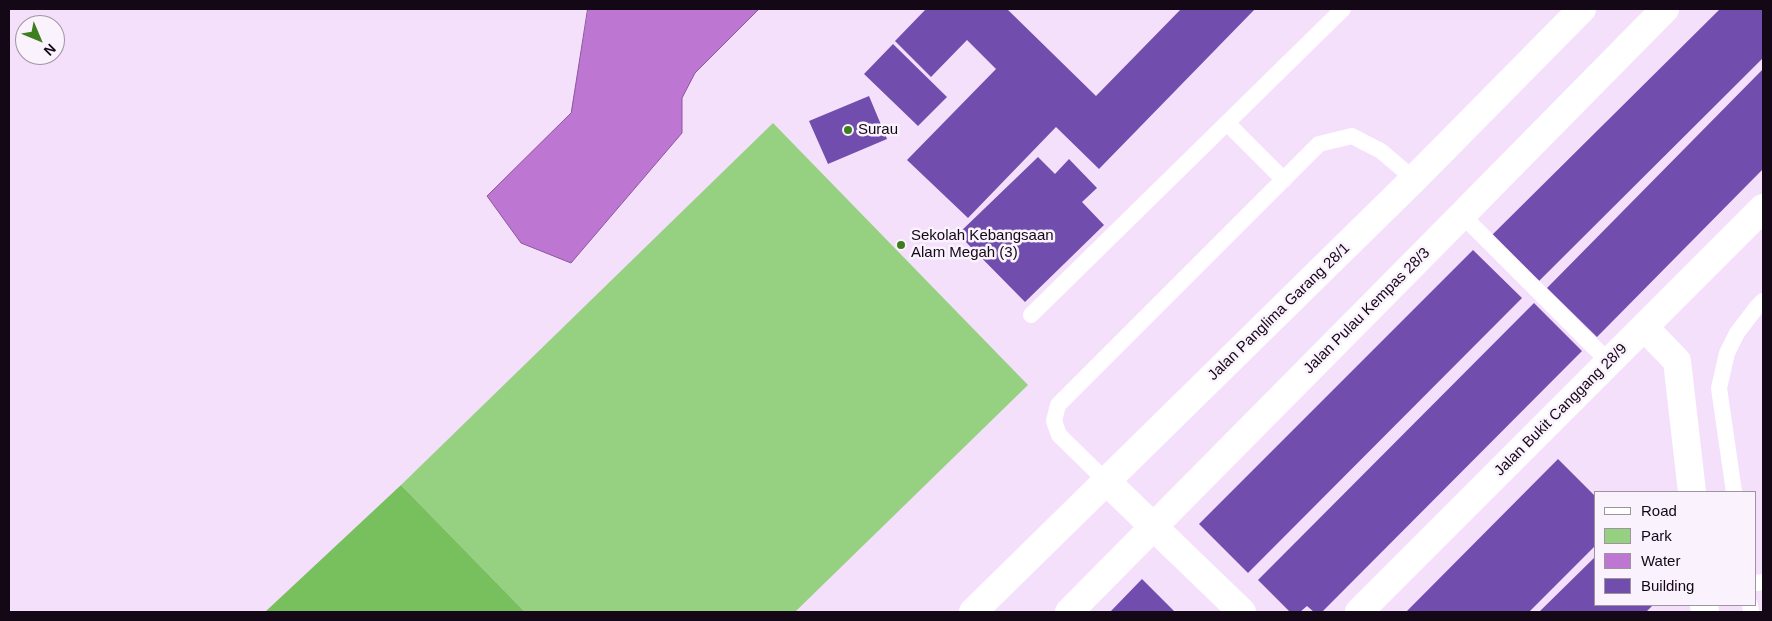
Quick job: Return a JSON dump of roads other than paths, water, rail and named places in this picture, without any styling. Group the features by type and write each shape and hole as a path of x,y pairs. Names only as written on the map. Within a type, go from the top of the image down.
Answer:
{"street":[{"name":"Jalan Panglima Garang 28/1","path":"973,612 1414,179 1582,9"},
{"name":"Jalan Pulau Kempas 28/3","path":"1069,612 1664,9"},
{"name":"Jalan Bukit Canggang 28/9","path":"1359,612 1763,208"},
{"path":"1644,327 1677,361 1692,491"},
{"path":"1106,481 1242,612"}],"lane":[{"path":"1031,314 1343,9"},
{"path":"1227,123 1284,180"},
{"path":"1106,481 1059,435 1054,421 1058,405 1320,144 1352,136 1381,151 1414,179"},
{"path":"1462,215 1609,362"},
{"path":"1734,491 1719,388 1727,353 1737,332 1763,301"}],"water":[{"path":"588,9 759,9 695,73 682,98 682,133 571,263 521,243 487,196 571,113"}],"place":[{"name":"Surau","path":"848,130"},
{"name":"Sekolah Kebangsaan Alam Megah (3)","path":"901,245"}]}
